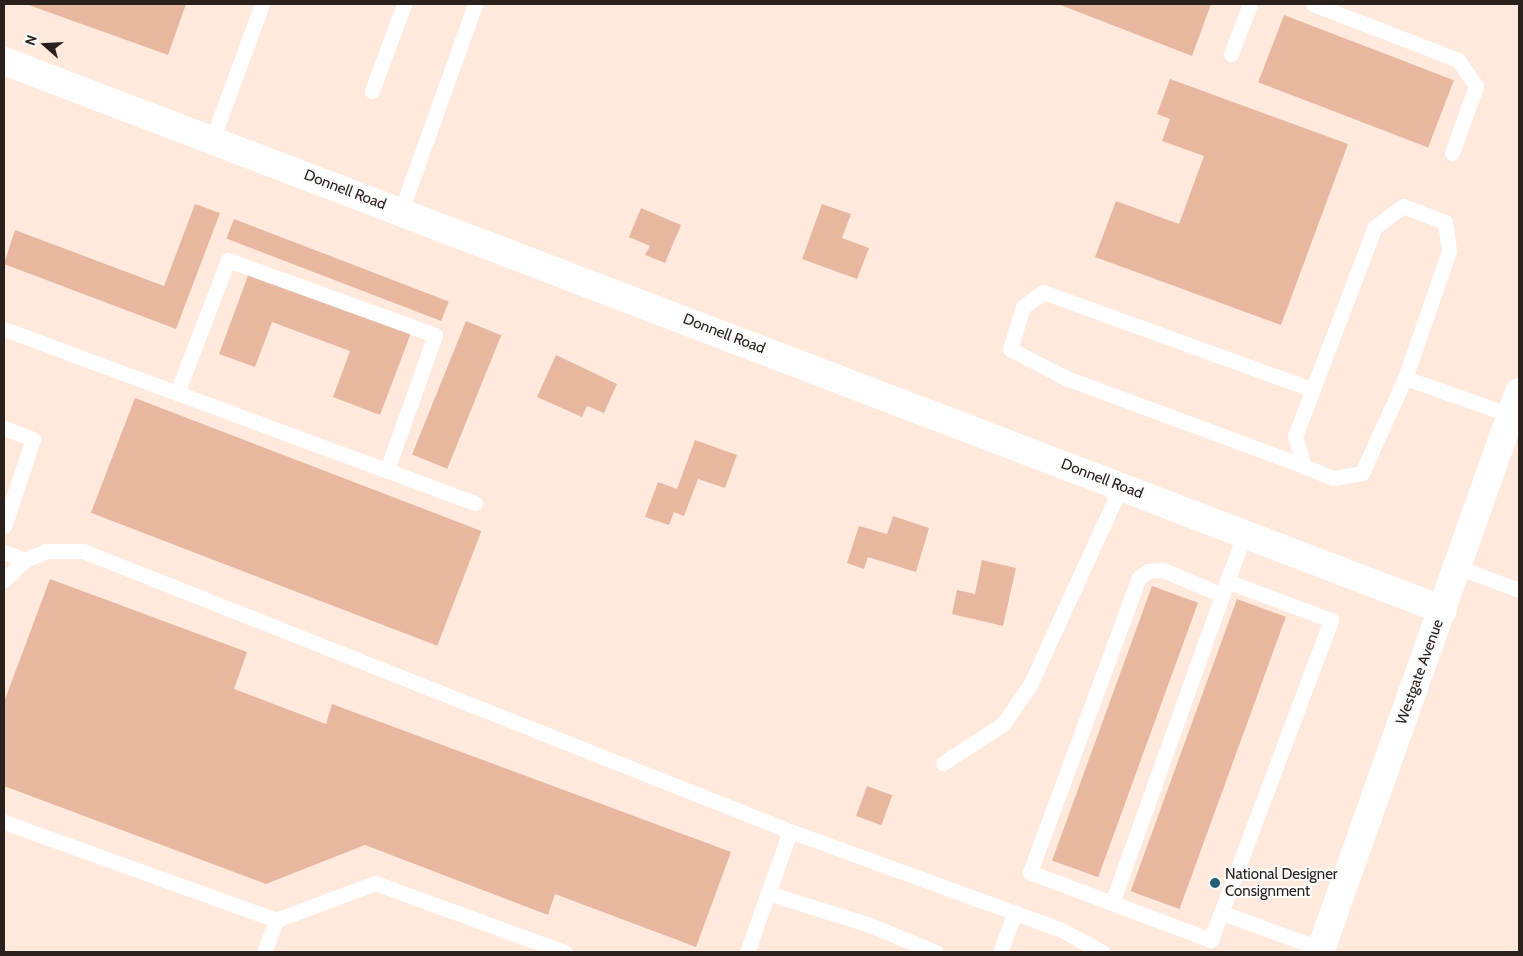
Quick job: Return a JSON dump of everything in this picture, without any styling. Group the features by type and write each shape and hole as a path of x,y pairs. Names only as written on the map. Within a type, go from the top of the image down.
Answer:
{"street":[{"name":"Donnell Road","path":"4,62 401,211 1443,610"},
{"name":"Westgate Avenue","path":"1321,951 1515,404"}],"lane":[{"path":"212,140 262,4"},
{"path":"372,91 404,4"},
{"path":"401,211 475,4"},
{"path":"1231,54 1250,4"},
{"path":"1314,4 1458,60 1476,86 1452,153"},
{"path":"1304,466 1295,436 1374,228 1403,206 1445,222 1449,251 1404,378 1362,472 1333,478 1066,378 1010,349 1023,307 1043,292 1312,390"},
{"path":"177,393 228,260 435,335 387,470"},
{"path":"4,329 475,503"},
{"path":"1404,378 1515,404"},
{"path":"4,428 33,438 4,526"},
{"path":"943,763 1003,724 1030,685 1121,486"},
{"path":"1112,903 1245,534"},
{"path":"4,580 25,560 46,551 83,551 790,831 1062,930 1102,952"},
{"path":"4,552 25,560"},
{"path":"1457,568 1519,590"},
{"path":"1163,570 1331,620 1211,940 1112,903 1030,872 1139,578 1148,571 1163,570"},
{"path":"4,822 276,920 375,883 565,952"},
{"path":"747,952 790,831"},
{"path":"768,893 867,924 936,952"},
{"path":"1000,952 1015,912"},
{"path":"1222,913 1321,951"},
{"path":"264,952 276,920"}],"building":[{"path":"26,4 186,4 168,55"},
{"path":"1058,4 1211,4 1192,56"},
{"path":"1284,15 1454,80 1428,147 1258,82"},
{"path":"1170,79 1348,144 1281,325 1095,257 1116,201 1179,224 1204,156 1162,141 1170,119 1157,114"},
{"path":"195,204 220,213 176,329 4,264 15,230 164,286"},
{"path":"822,204 851,214 842,238 869,248 857,279 802,259"},
{"path":"641,208 681,225 665,263 645,255 650,246 629,237"},
{"path":"234,219 449,301 441,321 226,239"},
{"path":"249,273 411,333 380,415 333,397 350,351 272,322 255,367 219,354"},
{"path":"466,321 501,335 447,469 412,455"},
{"path":"556,355 617,384 604,413 587,406 582,417 537,397"},
{"path":"135,398 481,531 437,646 91,513"},
{"path":"695,440 737,455 725,488 698,479 684,516 674,512 669,525 645,517 658,482 677,489"},
{"path":"893,516 929,528 916,572 868,557 864,569 847,563 859,526 887,534"},
{"path":"982,560 1016,568 1003,626 952,614 957,590 975,594"},
{"path":"50,579 247,652 234,689 326,724 332,704 731,852 696,947 555,894 548,915 365,845 266,884 4,786 4,702"},
{"path":"1152,586 1198,603 1098,877 1052,860"},
{"path":"1237,599 1286,617 1179,909 1131,891"},
{"path":"867,786 892,795 881,825 856,816"}],"place":[{"name":"National Designer Consignment","path":"1215,883"}]}
